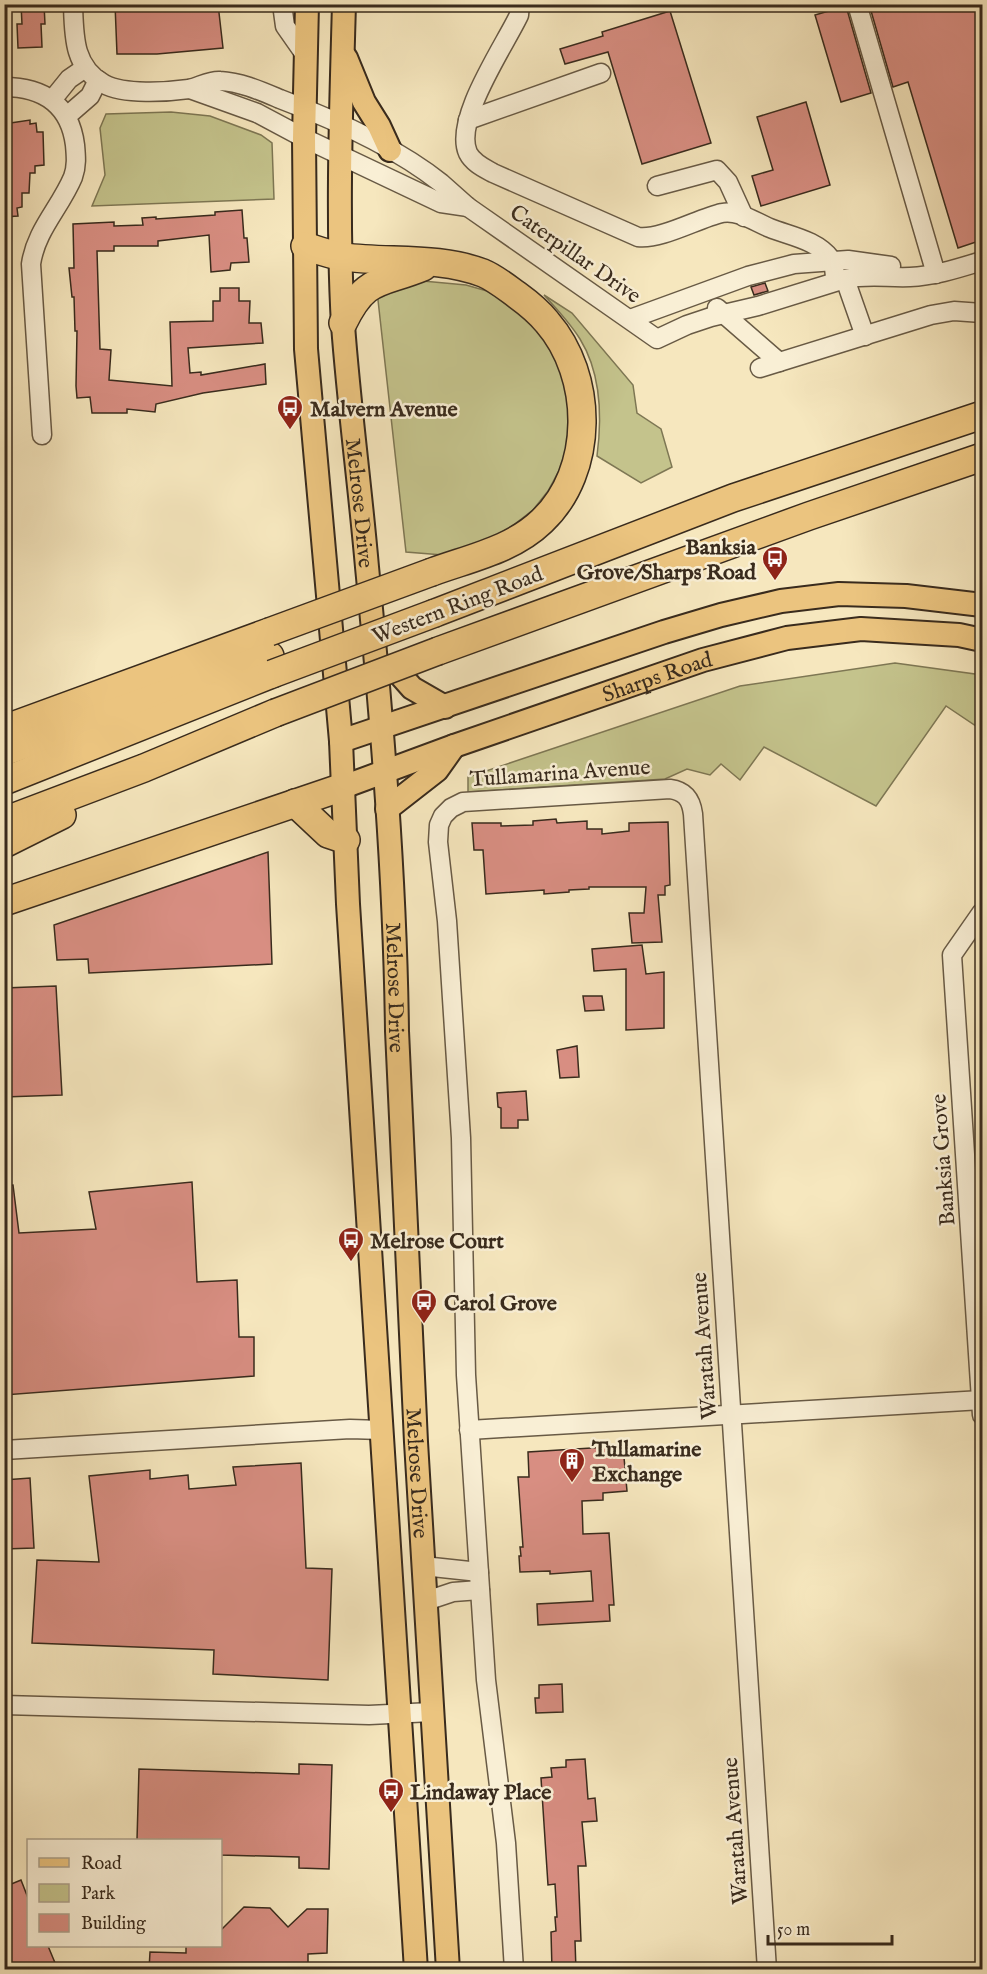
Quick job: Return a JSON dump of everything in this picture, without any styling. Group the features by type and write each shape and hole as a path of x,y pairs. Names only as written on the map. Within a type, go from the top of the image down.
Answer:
{"highway":[{"path":"4,752 434,594 543,521 568,486 581,446 580,394 574,370 562,344 548,322 530,305 485,274 463,267 435,262 341,257 304,246"},
{"path":"343,323 354,302 368,287 435,262"},
{"name":"Western Ring Road","path":"4,781 270,654 434,594 733,498 982,414"},
{"name":"Western Ring Road","path":"4,821 438,651 808,516 982,457"},
{"path":"4,729 270,654"},
{"path":"4,844 38,828 144,768"},
{"path":"4,902 343,787"},
{"path":"295,802 328,834 346,840"}],"main road":[{"name":"Melrose Drive","path":"307,4 304,246 308,388 341,741 348,904 416,1970"},
{"name":"Melrose Drive","path":"344,4 341,156 343,323 377,664 385,771 423,1566 448,1970"},
{"path":"343,51 364,102 390,150"},
{"name":"Sharps Road","path":"341,741 664,632 721,615 781,601 839,594 863,594 906,596 982,605"},
{"path":"861,629 863,594"},
{"name":"Sharps Road","path":"343,787 453,746 732,652 787,638 861,629 959,636 982,640"},
{"path":"377,664 396,670 412,688 445,706"},
{"path":"387,809 437,770 453,746"},
{"path":"372,1274 408,1272"}],"street":[{"path":"67,116 90,96 95,88 92,74 75,45 73,4"},
{"path":"520,4 519,15 480,89 468,120 465,145 473,161 481,167 631,234 651,236 730,212 811,243 832,261 835,272 834,282 864,336"},
{"path":"857,4 935,271"},
{"path":"282,8 285,26 306,56"},
{"path":"468,120 601,73"},
{"path":"52,100 69,79 92,74 112,87 124,91 190,88 217,80 225,81 249,86 304,107"},
{"path":"4,87 33,90 52,100 67,116 73,134 76,158 75,169 66,190 39,237 31,264 42,435"},
{"path":"190,88 257,114 304,138"},
{"name":"Caterpillar Drive","path":"304,107 390,150 441,183 468,207 657,339 687,325 718,315"},
{"name":"Caterpillar Drive","path":"304,138 441,203 468,207"},
{"path":"657,186 717,170 728,182 744,217"},
{"path":"770,228 794,247 808,275 834,282"},
{"path":"630,319 748,276 800,263 848,260 935,271"},
{"path":"718,315 758,306 860,275 900,278 958,268 982,261"},
{"path":"687,299 713,305 718,315 744,334 769,365 940,314 954,311 982,313"},
{"path":"940,314 955,314 982,322"},
{"name":"Tullamarina Avenue","path":"469,1430 461,1138 447,921 438,825 451,808 463,802 663,789 678,790 684,794"},
{"name":"Waratah Avenue","path":"684,794 692,805 693,814 767,1970"},
{"name":"Banksia Grove","path":"982,912 952,955 982,1405"},
{"path":"514,1970 506,1843 486,1680 469,1430 732,1414 982,1405"},
{"path":"4,1450 381,1430"},
{"path":"423,1566 479,1581"},
{"path":"426,1601 479,1581"},
{"path":"4,1705 369,1715 432,1712"}],"green space":[{"path":"171,112 210,116 261,135 272,143 274,199 92,206 105,175 100,128 106,114"},
{"path":"412,280 466,285 487,291 530,320 548,342 564,371 572,431 562,465 548,491 533,510 507,530 477,546 443,555 406,552 377,291"},
{"path":"544,295 572,313 633,385 637,413 661,429 672,467 641,483 597,456 599,411 592,366 576,333"},
{"path":"895,663 982,675 982,730 946,706 876,806 764,747 740,780 721,764 710,775 687,769 665,779 468,792 468,777 740,686"}],"building":[{"path":"21,4 44,4 45,24 41,24 42,47 18,48 17,24 22,24"},
{"path":"115,4 218,4 223,48 157,54 117,54"},
{"path":"869,4 982,4 982,240 958,248 908,82 893,87"},
{"path":"846,6 871,93 841,102 815,15"},
{"path":"670,11 711,143 642,164 608,52 565,64 560,49 603,36 602,32"},
{"path":"806,102 830,185 761,206 752,176 773,170 757,117"},
{"path":"30,120 30,124 36,123 37,132 43,132 44,165 35,166 35,173 30,173 29,193 22,193 22,207 17,208 18,216 4,217 4,177 6,177 4,124"},
{"path":"242,210 249,262 231,263 230,270 211,272 209,235 158,241 158,246 114,246 114,251 97,251 100,349 111,350 109,380 172,386 170,322 213,321 213,301 220,301 220,288 239,288 239,301 250,301 249,323 261,323 263,343 188,348 190,373 201,372 201,375 265,364 266,384 203,393 156,404 155,412 127,409 127,413 92,413 90,397 77,398 77,331 75,331 74,297 72,297 69,268 74,268 73,224 114,222 114,226 143,225 142,218 215,215 215,212"},
{"path":"765,283 768,291 754,295 751,287"},
{"path":"556,819 557,823 587,821 587,829 602,829 602,834 629,831 629,823 668,822 670,885 665,886 665,895 658,895 662,942 632,943 629,913 644,913 646,887 589,887 589,889 544,894 544,890 486,894 483,850 474,850 472,823 501,823 501,826 533,825 533,821"},
{"path":"268,852 272,964 89,973 88,959 57,960 54,925"},
{"path":"642,945 646,974 664,972 664,1028 626,1030 626,969 594,971 592,949"},
{"path":"56,986 62,1095 4,1097 4,988"},
{"path":"583,996 602,996 604,1010 585,1011"},
{"path":"577,1046 579,1077 560,1078 557,1050"},
{"path":"526,1091 528,1120 518,1120 518,1128 501,1128 501,1108 498,1107 497,1093"},
{"path":"192,1182 197,1282 237,1280 239,1337 254,1337 254,1376 4,1395 4,1186 13,1185 19,1233 96,1229 89,1192"},
{"path":"623,1446 627,1491 603,1493 603,1500 582,1501 583,1534 609,1533 614,1605 609,1605 610,1621 538,1625 537,1604 593,1601 591,1571 550,1574 550,1571 520,1572 520,1547 523,1547 518,1477 529,1477 528,1452"},
{"path":"301,1463 306,1568 332,1569 328,1680 213,1674 214,1650 32,1643 37,1560 99,1562 89,1476 150,1470 150,1479 188,1475 189,1489 236,1485 233,1467"},
{"path":"30,1478 34,1548 4,1549 4,1480"},
{"path":"562,1684 563,1712 536,1713 535,1698 539,1698 539,1685"},
{"path":"585,1759 588,1799 595,1798 597,1821 582,1822 586,1866 578,1866 581,1941 575,1941 576,1970 552,1970 551,1932 556,1931 555,1917 557,1917 555,1884 548,1885 541,1778 552,1777 551,1768 566,1767 566,1760"},
{"path":"299,1764 332,1765 329,1869 299,1868 299,1857 222,1855 222,1839 137,1839 139,1769 299,1774"},
{"path":"21,1880 27,1895 27,1947 48,1947 58,1970 4,1970 4,1887"},
{"path":"244,1907 270,1908 288,1927 307,1909 328,1909 327,1953 308,1954 308,1970 149,1970 150,1952 186,1953 186,1947 222,1947 222,1929"}],"place":[{"name":"Malvern Avenue","path":"290,431"},
{"name":"Banksia Grove/Sharps Road","path":"775,582"},
{"name":"Melrose Court","path":"351,1263"},
{"name":"Carol Grove","path":"424,1325"},
{"name":"Tullamarine Exchange","path":"572,1484"},
{"name":"Lindaway Place","path":"391,1814"}]}
